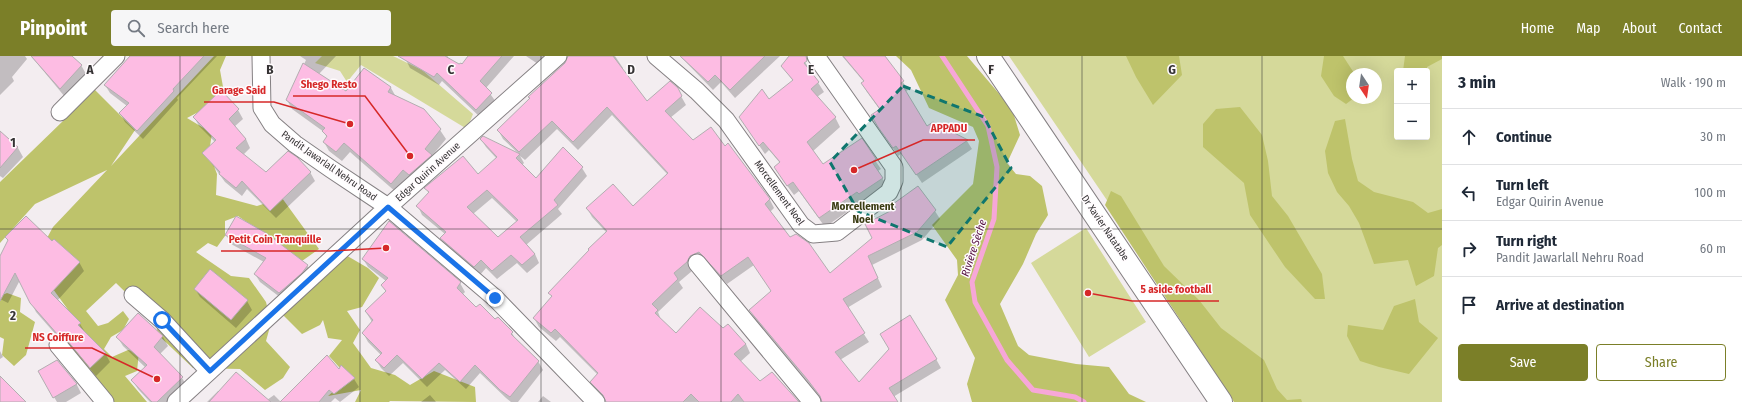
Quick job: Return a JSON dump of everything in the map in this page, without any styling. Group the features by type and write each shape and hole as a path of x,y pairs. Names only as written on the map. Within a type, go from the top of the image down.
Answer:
{"main road":[{"name":"Dr Xavier Natatabe","path":"988,56 1221,402"}],"street":[{"path":"60,112 116,56"},
{"name":"Pandit Jawarlall Nehru Road","path":"261,56 262,108 272,124 325,165 388,207 495,298 596,402"},
{"name":"Edgar Quirin Avenue","path":"176,402 388,207 558,56"},
{"name":"Morcellement Noel","path":"656,56 697,91 726,120 802,225 813,234 837,232 889,192 894,181 894,167 816,56"},
{"path":"697,263 812,402"},
{"path":"133,296 162,320 210,371"},
{"path":"58,345 105,402"}],"highlighted area":[{"path":"903,86 984,117 1011,168 947,247 858,211 830,162"}],"green space":[{"path":"214,56 226,56 220,70 225,98 187,118 212,133 209,153 217,174 216,195 257,206 282,198 319,249 302,261 238,216 225,221 225,236 217,247 208,243 196,252 231,276 249,278 266,302 271,323 266,341 290,367 283,378 265,390 240,369 193,368 155,332 160,326 116,283 86,311 98,326 108,323 123,311 129,319 123,330 111,337 104,349 112,357 128,350 139,352 137,371 125,376 147,402 113,402 64,345 82,329 53,289 47,238 53,227 107,170 35,204 0,243 0,182 95,90 135,130 111,166"},
{"path":"322,56 393,56 422,70 473,114 467,129 361,65 347,82 340,71 315,63"},
{"path":"896,56 967,56 1012,109 1020,135 1007,163 1016,174 1030,176 1042,186 1048,215 1036,234 1023,264 1000,304 1018,346 1029,355 1076,364 1109,367 1129,394 1146,402 972,402 967,384 975,358 945,300 958,275 957,260 932,225 973,184 979,141 973,127 929,108 911,70"},
{"path":"1009,56 1442,56 1442,402 1244,402"},
{"path":"1126,56 1179,56 1182,75 1153,105 1136,77"},
{"path":"1324,56 1343,56 1351,68 1346,68 1346,104 1334,96 1321,76"},
{"path":"1405,56 1442,56 1442,59 1427,68 1403,68"},
{"path":"1240,107 1262,135 1268,161 1272,196 1288,216 1322,274 1325,299 1315,299 1285,267 1250,215 1244,183 1203,147 1203,124 1216,109"},
{"path":"1345,119 1352,159 1358,181 1374,192 1413,202 1428,213 1442,209 1442,245 1438,248 1434,276 1416,286 1408,260 1374,264 1359,223 1349,206 1337,192 1328,173 1325,151 1335,121"},
{"path":"1111,191 1121,196 1164,266 1199,300 1221,328 1264,360 1277,389 1287,400 1301,399 1302,402 1234,402 1105,205"},
{"path":"1086,228 1146,322 1089,357 1031,263"},
{"path":"344,254 368,268 379,278 362,307 347,311 360,330 353,343 371,368 395,375 410,385 434,371 475,387 476,402 355,402 361,390 328,396 349,378 329,356 342,340 328,338 323,320 320,325 302,334 283,315"},
{"path":"7,293 21,298 20,312 35,322 26,355 14,366 2,355 4,339 0,337 0,296"},
{"path":"1415,299 1419,322 1438,338 1409,374 1360,361 1347,336 1348,325 1383,330 1394,306"}],"building":[{"path":"31,56 72,56 82,65 60,89"},
{"path":"130,56 204,56 137,131 119,113 129,103 104,85"},
{"path":"398,56 445,56 459,64 462,64 468,56 502,56 480,81 492,93 476,110 437,73 434,77"},
{"path":"568,56 613,56 647,101 670,81 678,88 682,96 665,111 693,140 711,127 725,146 728,143 770,199 765,204 790,237 796,234 809,243 830,273 872,238 865,224 896,208 893,204 918,186 936,210 917,232 868,256 878,278 843,299 865,333 835,352 859,382 889,349 880,334 910,315 937,359 889,388 898,402 822,402 820,396 807,379 749,310 771,291 748,257 721,276 699,252 690,256 687,262 674,273 678,279 652,304 658,310 655,313 676,333 700,307 723,328 728,324 746,344 734,354 760,381 772,372 799,402 744,402 738,394 731,402 699,402 691,394 683,402 606,402 603,395 590,382 598,373 555,329 551,333 533,318 552,296 548,293 589,250 588,249 607,231 586,208 613,184 633,206 668,173 607,107 573,142 552,121 519,152 497,130 530,98 528,97 565,63"},
{"path":"680,56 765,56 730,90 715,75 708,82"},
{"path":"789,56 806,56 807,61 804,63 819,82 811,89 836,117 807,142 823,164 862,138 876,159 872,162 883,178 859,194 857,192 819,218 793,182 787,186 774,167 780,162 763,142 759,146 739,117 762,89 769,99 793,80 781,66"},
{"path":"843,56 885,56 904,81 901,83 927,126 933,122 968,140 916,175 896,146 893,148 878,127 871,115 880,109 861,83 864,81"},
{"path":"303,63 346,91 364,68 391,87 388,92 424,109 441,129 425,149 432,155 409,175 403,170 391,184 344,143 336,152 323,142 327,136 322,131 325,128 286,100"},
{"path":"221,90 239,109 229,119 246,139 236,148 266,172 288,151 297,157 311,172 270,211 242,181 236,188 219,174 220,172 202,153 216,140 193,117"},
{"path":"0,131 18,147 0,168"},
{"path":"483,136 520,154 516,158 536,178 563,147 583,167 554,200 558,205 520,237 535,254 522,265 511,255 492,271 481,260 474,267 440,238 446,232 416,206 429,192 424,188 463,156 478,174 497,157 480,139","holes":["487,190 518,220 498,237 467,207"]},
{"path":"26,216 52,241 54,239 80,262 51,293 81,323 78,325 106,353 90,368 66,339 58,335 30,303 15,273 0,301 0,256 8,240 5,237"},
{"path":"236,216 266,233 308,265 302,273 279,293 254,274 266,258 225,235"},
{"path":"389,221 461,282 457,288 476,307 480,304 495,319 498,317 513,332 511,334 539,361 510,397 500,390 475,365 460,382 439,363 422,379 397,355 384,368 375,360 382,353 362,333 373,320 365,311 386,291 381,285 388,278 362,259"},
{"path":"210,269 248,300 231,320 194,289"},
{"path":"138,313 163,336 154,347 183,377 157,402 152,402 131,380 147,365 116,337"},
{"path":"327,355 339,369 341,365 355,378 334,394 329,390 319,402 280,402"},
{"path":"57,360 77,384 53,398 38,371"},
{"path":"236,372 271,402 209,402"},
{"path":"0,376 26,402 0,402"}],"waterway":[{"name":"Rivière Sèche","path":"942,56 988,126 997,167 994,219 972,282 975,302 1007,360 1033,390 1075,397 1084,402"}],"place":[{"name":"Garage Said","path":"350,124"},
{"name":"Shego Resto","path":"410,156"},
{"name":"APPADU","path":"854,170"},
{"name":"Petit Coin Tranquille","path":"386,248"},
{"name":"5 aside football","path":"1088,293"},
{"name":"NS Coiffure","path":"157,379"}],"district":[{"name":"Morcellement Noel","path":"863,212"}],"route":[{"path":"162,320 210,371 388,207 495,298"}]}
